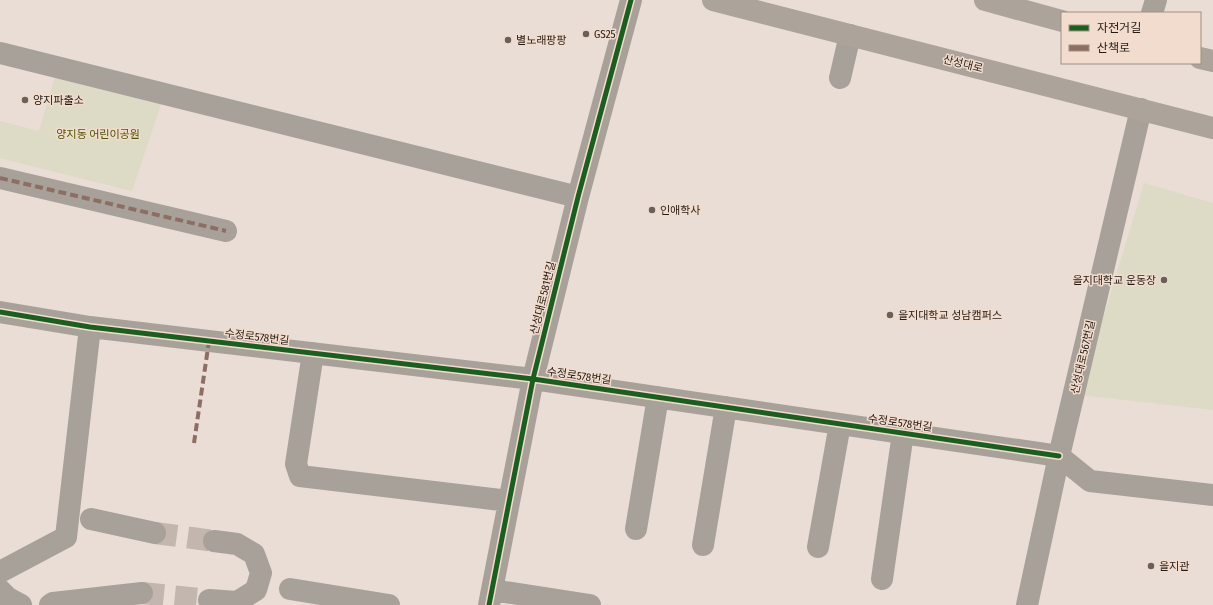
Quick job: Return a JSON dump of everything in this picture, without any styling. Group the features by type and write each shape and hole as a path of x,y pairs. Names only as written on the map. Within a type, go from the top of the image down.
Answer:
{"main road":[{"name":"산성대로","path":"713,0 1213,128"},
{"path":"985,0 1017,4 1061,21"},
{"path":"1201,58 1213,61"}],"street":[{"name":"산성대로581번길","path":"490,597 533,379 578,197 631,0"},
{"path":"1152,12 1156,0"},
{"path":"840,78 850,35"},
{"path":"0,53 578,197"},
{"name":"산성대로567번길","path":"1027,605 1059,456 1141,110"},
{"path":"0,178 226,231"},
{"name":"수정로578번길","path":"0,312 90,327 533,379 1059,456"},
{"path":"0,572 66,537 90,327"},
{"path":"313,353 296,464 300,476 509,501"},
{"path":"636,529 658,398"},
{"path":"703,545 726,407"},
{"path":"818,547 840,424"},
{"path":"882,579 903,433"},
{"path":"1059,456 1090,482 1213,495"},
{"path":"91,519 155,533"},
{"path":"209,600 237,602 256,590 261,573 254,554 237,544 214,541"},
{"path":"290,589 389,605"},
{"path":"0,590 8,598 21,605"},
{"path":"50,605 53,603 142,593"},
{"path":"490,597 590,605"}],"green space":[{"name":"양지동 어린이공원","path":"55,76 162,101 132,191 0,158 0,121 39,131"},
{"name":"을지대학교 운동장","path":"1144,183 1213,203 1213,410 1080,395"}],"tunnel":[{"path":"155,533 214,541"},
{"path":"142,593 209,600"}],"marked path":[{"path":"0,178 226,231"},
{"path":"194,443 209,341"}],"cycle path":[{"path":"489,605 533,379 578,197 631,0"},
{"path":"0,312 90,327 533,379 1059,456"}],"place":[{"name":"GS25","path":"586,34"},
{"name":"별노래팡팡","path":"508,40"},
{"name":"양지파출소","path":"25,100"},
{"name":"인애학사","path":"652,210"},
{"name":"을지대학교 운동장","path":"1164,280"},
{"name":"을지대학교 성남캠퍼스","path":"890,315"},
{"name":"을지관","path":"1151,566"}]}
